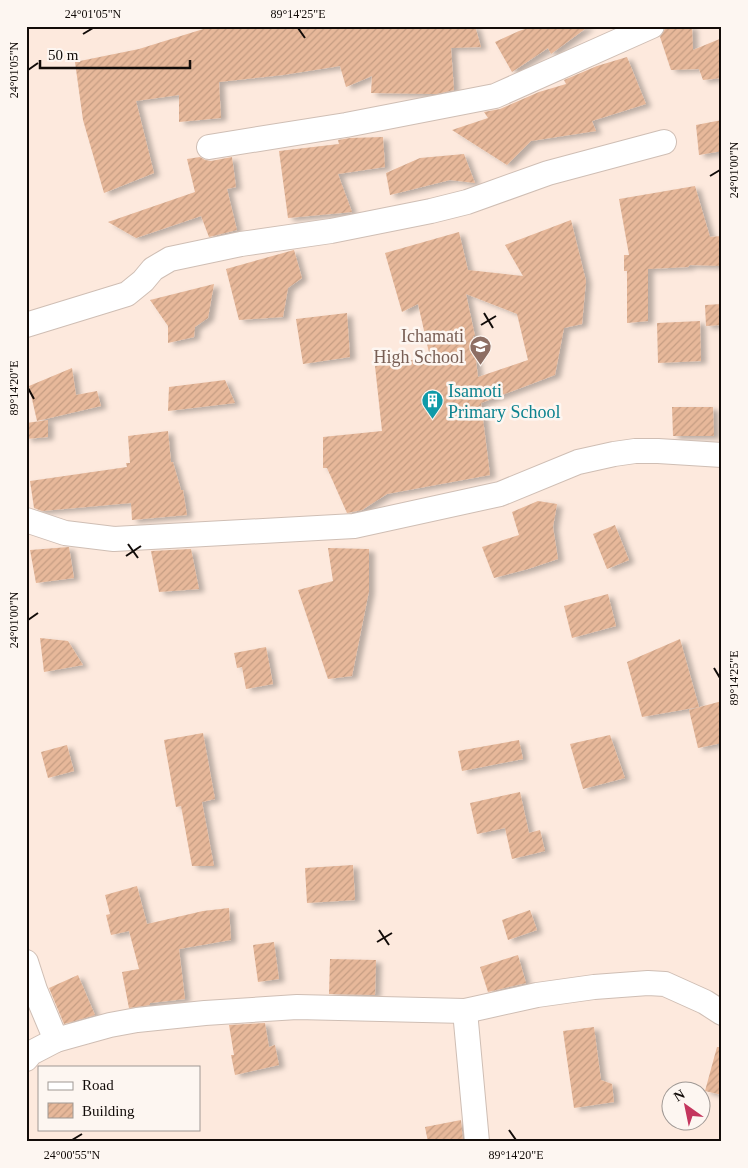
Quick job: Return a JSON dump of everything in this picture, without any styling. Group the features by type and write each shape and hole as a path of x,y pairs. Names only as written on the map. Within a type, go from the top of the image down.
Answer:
{"street":[{"path":"209,147 346,126 495,96 652,26"},
{"path":"26,325 127,294 153,269 170,259 242,244 331,231 431,211 467,202 548,173 664,142"},
{"path":"26,520 65,533 114,539 354,526 500,494 578,462 614,454 643,451 722,455"},
{"path":"26,962 35,990 56,1040"},
{"path":"26,1059 31,1054 56,1040 110,1025 205,1013 297,1007 465,1011 537,995 594,987 657,982 705,1002 722,1013"},
{"path":"465,1011 477,1142"}],"shaded area":[{"path":"26,26 722,26 722,1142 26,1142"}],"building":[{"path":"213,26 475,26 481,47 451,48 454,90 436,94 371,93 372,76 346,87 340,66 219,82 221,118 179,122 179,95 136,101 154,173 104,193 83,120 75,62 139,49"},
{"path":"534,26 589,26 551,54 548,48 512,72 495,42"},
{"path":"673,26 692,26 693,50 722,38 722,78 703,80 699,69 671,70 660,37 665,29"},
{"path":"627,57 646,104 592,121 596,131 531,141 507,165 452,130 488,118 484,112 500,109 539,92 566,84 564,80 597,66"},
{"path":"722,120 722,151 699,155 696,125"},
{"path":"383,137 385,167 338,174 352,212 288,218 279,151 339,144 338,140 350,138"},
{"path":"464,154 475,183 450,180 390,195 386,173 420,158"},
{"path":"200,157 211,161 232,157 236,187 227,189 237,230 209,237 201,216 136,238 108,222 195,192 187,159"},
{"path":"695,186 710,237 722,236 722,266 690,265 688,267 648,269 648,321 627,323 627,271 624,271 624,255 629,255 619,199"},
{"path":"571,220 586,281 582,324 564,328 555,375 481,403 490,475 387,494 362,510 347,513 327,468 323,468 323,437 382,431 375,366 430,357 418,304 402,312 385,253 459,232 468,270 523,276 505,245","holes":["466,294 517,314 528,360 478,377 473,336 475,336"]},
{"path":"294,250 302,278 288,288 283,317 239,320 226,269"},
{"path":"214,284 208,318 195,327 194,337 168,343 168,326 150,300"},
{"path":"722,304 722,325 706,326 705,305"},
{"path":"347,313 350,357 303,364 296,319"},
{"path":"700,321 701,361 658,363 657,323"},
{"path":"72,368 76,395 97,391 101,406 37,421 29,386"},
{"path":"225,380 235,403 168,411 169,387"},
{"path":"672,407 713,407 714,436 673,436"},
{"path":"48,420 48,437 26,439 26,423"},
{"path":"168,431 171,462 173,462 181,490 183,490 187,515 132,520 131,503 42,511 34,508 30,481 127,467 126,463 130,463 128,436"},
{"path":"538,501 557,504 553,527 558,559 494,578 482,547 519,535 512,512"},
{"path":"615,525 629,560 607,569 593,534"},
{"path":"69,547 74,578 36,583 30,550"},
{"path":"328,548 369,549 369,591 352,676 328,679 298,590 333,581"},
{"path":"191,549 199,589 159,592 151,551"},
{"path":"608,594 616,626 572,638 564,606"},
{"path":"40,638 68,641 83,665 44,672"},
{"path":"680,639 699,707 642,717 627,662"},
{"path":"266,647 273,684 246,689 242,667 237,668 234,653"},
{"path":"722,701 722,743 698,748 689,710"},
{"path":"203,733 215,799 202,802 214,866 192,866 181,806 176,807 164,740"},
{"path":"610,735 625,778 583,789 570,744"},
{"path":"519,740 523,759 462,771 458,751"},
{"path":"67,745 74,771 48,778 41,752"},
{"path":"520,792 529,833 540,830 545,851 512,859 505,828 477,834 470,803"},
{"path":"353,865 355,900 307,903 305,868"},
{"path":"137,886 147,924 203,911 229,908 231,940 179,949 185,999 150,1003 150,1005 129,1008 122,972 139,969 129,931 111,935 106,915 110,914 105,895"},
{"path":"530,910 537,930 508,940 502,920"},
{"path":"274,942 279,979 258,982 253,945"},
{"path":"518,955 526,983 488,992 480,967"},
{"path":"330,959 376,960 375,995 329,994"},
{"path":"78,975 95,1015 64,1024 49,988"},
{"path":"265,1023 269,1047 275,1045 279,1065 235,1075 231,1055 234,1055 229,1025"},
{"path":"594,1027 601,1080 612,1084 614,1102 574,1108 563,1031"},
{"path":"717,1047 722,1047 722,1095 710,1092 710,1080 708,1080"},
{"path":"461,1120 463,1142 428,1142 425,1127"}],"place":[{"name":"Ichamati High School","path":"480,365"},
{"name":"Isamoti Primary School","path":"432,420"}]}
